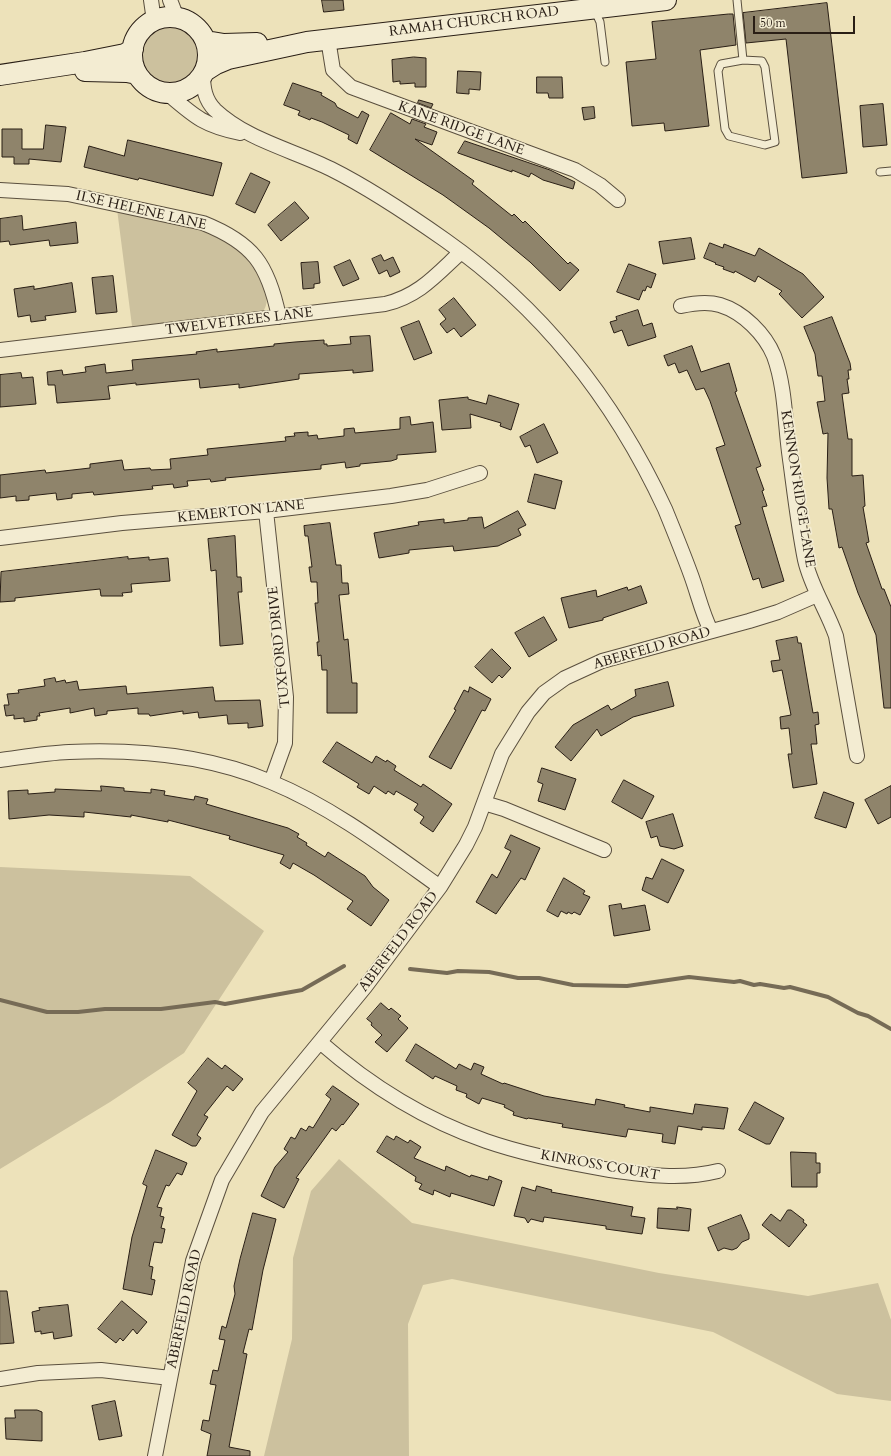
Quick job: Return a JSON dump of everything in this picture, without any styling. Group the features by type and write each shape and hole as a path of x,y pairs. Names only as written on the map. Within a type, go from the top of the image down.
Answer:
{"main road":[{"name":"RAMAH CHURCH ROAD","path":"167,93 179,92 190,88 204,73 216,64 228,59 307,42 666,0"},
{"path":"167,93 155,90 137,74 133,62 133,49 139,34 154,21 165,18 173,9 196,27 206,41 208,58 204,73"},
{"name":"RAMAH CHURCH ROAD","path":"206,41 224,44 307,42"},
{"path":"0,75 35,71 116,56 133,49"},
{"path":"35,71 118,71 137,74"}],"street":[{"path":"151,0 154,21"},
{"name":"KANE RIDGE LANE","path":"328,39 333,70 350,87 575,170 618,200"},
{"path":"204,73 205,96 213,108 227,120 258,137 305,156 365,187 398,207 461,252 505,287 546,328 575,361 626,435 665,509 692,576 704,617 711,631"},
{"path":"167,93 190,114 203,123 258,137"},
{"name":"ILSE HELENE LANE","path":"0,190 68,194 203,223 223,231 238,240 252,252 263,267 272,289 278,317"},
{"name":"TWELVETREES LANE","path":"0,350 318,313 398,301 414,294 461,252"},
{"name":"KENNON RIDGE LANE","path":"681,306 699,302 720,305 743,317 762,335 774,356 784,406 806,562 817,595 831,622 836,636 857,756"},
{"name":"KEMERTON LANE","path":"0,538 122,523 266,511 391,496 427,490 480,473"},
{"name":"TUXFORD DRIVE","path":"266,511 286,697 285,743 271,782"},
{"name":"ABERFELD ROAD","path":"155,1456 193,1261 222,1180 262,1112 365,987 440,888 466,845 484,803 502,754 528,712 544,693 565,678 602,661 778,612 817,595"},
{"path":"0,760 68,752 114,751 153,753 186,758 227,767 271,782 346,822 440,888"},
{"path":"484,803 504,809 604,850"},
{"name":"KINROSS COURT","path":"320,1042 377,1087 427,1116 485,1141 575,1164 638,1174 667,1177 693,1176 718,1171"},
{"path":"0,1379 38,1373 101,1370 170,1378"}],"lane":[{"path":"737,0 743,60"},
{"path":"594,8 600,22 605,62"},
{"path":"743,60 762,61 765,67 775,142 765,145 729,136 725,129 718,71 721,64 743,60"},
{"path":"880,172 891,172"}],"shaded area":[{"path":"163,18 177,18 184,20 197,28 205,41 207,55 205,69 197,82 184,90 177,92 163,92 156,90 143,82 135,69 133,62 133,48 135,41 143,28 156,20"},
{"path":"117,209 192,226 220,236 229,241 248,258 258,275 267,300 263,312 255,315 132,326"},
{"path":"0,867 190,876 264,931 184,1053 110,1102 0,1169"},
{"path":"339,1159 412,1223 659,1273 808,1296 878,1283 891,1320 891,1401 837,1394 713,1332 452,1279 423,1285 408,1324 409,1456 264,1456 292,1339 293,1258 311,1191"}],"building":[{"path":"322,0 343,0 344,10 324,12"},
{"path":"827,3 847,173 802,178 786,39 746,43 743,13"},
{"path":"733,14 736,45 700,50 709,126 665,131 664,123 632,126 626,62 656,59 652,22"},
{"path":"414,57 426,58 426,87 415,87 415,83 400,84 400,81 393,82 392,60"},
{"path":"458,71 481,72 480,90 469,89 469,94 457,93"},
{"path":"537,77 562,77 563,98 549,98 548,93 537,93"},
{"path":"293,83 322,93 321,95 335,103 337,107 358,118 362,111 369,115 357,144 348,139 349,135 322,122 311,118 310,120 298,115 300,111 284,105"},
{"path":"419,100 433,104 431,108 418,103"},
{"path":"883,104 887,145 863,147 860,106"},
{"path":"594,107 595,118 584,120 582,108"},
{"path":"391,113 410,124 412,119 426,124 424,127 437,132 432,145 415,139 474,181 472,184 512,216 514,214 523,223 525,221 568,264 570,262 579,270 560,291 530,262 489,228 443,195 370,150"},
{"path":"46,125 66,127 61,162 29,159 29,164 14,164 14,157 2,157 2,129 22,129 22,149 43,149"},
{"path":"128,140 222,163 213,196 139,178 138,180 84,167 89,146 124,156"},
{"path":"465,141 550,170 575,182 573,189 543,180 531,173 529,177 458,153"},
{"path":"251,173 270,182 255,213 236,204"},
{"path":"295,202 309,218 281,241 268,225"},
{"path":"22,216 23,230 76,222 78,243 50,246 49,240 10,245 9,241 0,242 0,219"},
{"path":"691,238 695,259 663,264 659,242"},
{"path":"710,243 723,248 724,244 755,256 759,248 803,274 824,297 802,318 779,294 782,291 758,276 755,282 735,271 734,273 723,269 724,267 704,258"},
{"path":"381,255 384,261 393,257 400,272 390,277 387,270 379,274 372,259"},
{"path":"350,260 359,279 343,286 334,267"},
{"path":"318,262 320,283 314,284 314,288 303,289 301,263"},
{"path":"629,264 656,274 651,288 647,286 645,291 643,290 639,300 617,292"},
{"path":"113,276 117,312 96,314 92,278"},
{"path":"72,283 76,312 45,316 46,320 31,322 30,315 18,317 14,289 34,286 34,289"},
{"path":"454,298 476,325 461,337 454,328 447,333 440,324 446,319 439,310"},
{"path":"638,310 643,326 652,323 656,337 628,346 622,330 614,333 610,322 617,320 616,317"},
{"path":"832,317 850,363 851,370 848,370 849,379 847,379 849,393 842,394 848,439 852,439 852,476 863,475 865,506 863,507 869,542 866,543 882,589 884,589 891,607 891,708 884,708 876,635 858,593 842,547 839,548 832,509 829,509 827,478 828,433 823,434 817,402 825,401 822,376 818,376 815,354 804,327"},
{"path":"419,321 432,353 414,360 401,328"},
{"path":"370,336 373,371 353,373 353,370 299,374 299,379 239,388 239,384 200,388 199,379 136,385 136,383 108,386 110,399 57,403 55,385 48,385 47,372 62,370 63,375 86,372 85,367 105,364 106,373 133,370 132,360 197,354 196,352 217,349 217,352 274,346 274,344 295,342 324,340 324,344 327,344 327,346 351,344 350,337"},
{"path":"692,346 701,372 729,363 737,391 735,392 761,466 756,468 764,490 762,491 767,506 762,507 784,581 762,588 759,578 753,580 735,526 741,524 716,448 725,445 710,401 704,388 696,390 687,370 679,373 675,363 668,366 664,356"},
{"path":"21,373 22,378 33,377 36,404 0,407 0,375"},
{"path":"489,395 519,404 511,430 500,426 501,423 470,414 471,428 442,430 439,400 468,397 468,399 486,404"},
{"path":"410,417 411,425 433,422 436,452 397,455 397,459 391,461 360,464 360,466 346,468 345,462 321,465 321,469 225,478 226,480 211,482 210,479 187,481 188,486 174,488 173,484 152,486 153,489 94,495 93,492 72,494 72,498 57,500 56,493 29,496 29,500 16,501 16,496 0,498 0,475 45,470 46,473 90,468 90,464 122,460 124,470 150,468 151,470 171,469 170,459 208,455 207,449 286,441 285,437 295,436 294,433 308,432 308,436 317,435 318,439 344,436 344,429 354,428 355,433 400,429 400,418"},
{"path":"544,424 558,453 537,463 530,445 525,447 520,437"},
{"path":"535,474 562,481 555,509 528,502"},
{"path":"518,511 526,525 518,529 521,535 498,546 454,551 453,546 409,550 409,553 379,558 374,533 419,525 418,522 444,519 444,523 482,517 484,528"},
{"path":"330,523 336,565 341,565 342,583 348,583 349,594 339,595 344,640 348,639 352,683 357,683 357,713 327,713 327,670 322,670 321,655 318,656 317,642 319,642 315,603 318,603 317,582 311,582 309,567 312,567 308,536 305,536 304,526"},
{"path":"235,536 237,577 241,577 242,592 238,592 243,644 220,646 216,570 211,571 208,539"},
{"path":"128,557 128,559 149,557 149,560 168,558 170,581 131,584 132,592 122,593 123,596 101,596 100,589 15,598 15,601 0,602 1,572"},
{"path":"641,586 647,603 603,618 603,620 569,628 561,598 596,590 597,597 627,587 628,590"},
{"path":"544,617 557,640 529,657 515,633"},
{"path":"797,637 798,643 801,643 813,713 818,712 819,724 815,725 817,744 811,744 817,784 793,788 788,754 792,754 789,728 781,729 780,717 791,715 782,670 773,672 771,661 780,660 776,641"},
{"path":"492,649 511,668 502,678 499,675 492,683 475,667"},
{"path":"55,678 56,682 65,680 66,683 77,681 79,690 126,686 127,694 213,687 215,701 260,700 263,726 248,728 248,723 228,724 227,715 199,718 198,712 183,714 183,711 150,716 149,714 138,714 138,708 107,711 107,714 95,716 94,708 70,713 70,708 39,713 40,716 37,716 37,720 24,722 24,718 14,719 14,715 6,716 4,705 9,705 7,694 19,693 18,690 45,686 44,680"},
{"path":"668,682 674,706 633,717 601,736 597,729 571,761 555,747 573,725 608,705 611,710 636,696 635,690"},
{"path":"470,687 491,699 485,711 482,710 451,769 429,757 456,710 454,709 464,690 468,692"},
{"path":"337,742 372,763 376,756 386,762 387,760 396,766 394,770 421,787 423,784 452,804 433,832 420,823 424,817 414,810 418,804 396,791 394,795 388,791 386,794 374,786 369,794 357,787 359,784 323,762"},
{"path":"542,768 576,779 565,810 538,801 543,784 538,782"},
{"path":"624,780 654,796 642,819 612,802"},
{"path":"101,786 124,788 124,791 151,793 151,789 165,791 164,795 194,800 195,796 208,799 206,804 288,828 299,834 297,837 307,843 306,845 325,857 328,852 365,876 373,887 389,900 371,926 347,909 353,901 293,863 290,869 280,863 284,855 229,839 230,836 168,820 168,822 131,815 131,817 84,812 84,817 49,815 9,819 8,791 28,790 28,794 55,792 55,789 101,791"},
{"path":"891,786 891,817 878,824 865,800"},
{"path":"824,792 854,803 846,828 815,818"},
{"path":"673,814 683,846 674,849 660,846 657,836 651,838 646,822"},
{"path":"511,835 540,848 525,880 521,878 496,914 476,902 492,874 497,878 511,851 505,848"},
{"path":"662,859 684,870 668,903 642,890 646,877 652,879"},
{"path":"564,878 585,891 583,894 590,897 580,915 574,912 572,914 568,912 567,914 561,911 558,917 547,911"},
{"path":"621,904 622,909 645,905 650,930 614,936 609,906"},
{"path":"381,1003 389,1010 391,1008 401,1016 398,1019 408,1028 387,1052 375,1042 382,1035 367,1019"},
{"path":"416,1044 456,1069 459,1064 471,1070 474,1063 484,1067 481,1074 503,1084 504,1083 544,1096 595,1105 596,1099 625,1105 624,1107 650,1112 650,1107 693,1114 695,1104 728,1108 724,1129 702,1127 702,1130 678,1126 675,1144 662,1142 663,1134 628,1129 626,1137 562,1127 563,1124 527,1119 513,1115 514,1112 504,1107 505,1105 482,1098 479,1104 466,1097 467,1094 456,1090 457,1086 435,1076 433,1079 406,1061"},
{"path":"208,1058 222,1069 225,1065 243,1079 233,1091 227,1086 204,1115 208,1117 197,1135 201,1138 196,1146 192,1146 172,1135 197,1091 188,1083"},
{"path":"333,1086 359,1104 343,1125 342,1124 336,1131 332,1128 296,1178 299,1179 284,1208 261,1196 275,1167 288,1152 284,1149 291,1137 295,1139 301,1128 306,1131 309,1126 313,1128 331,1099 326,1095"},
{"path":"755,1102 784,1118 770,1144 766,1144 739,1130"},
{"path":"387,1136 394,1140 396,1136 408,1143 410,1140 421,1147 414,1158 445,1171 446,1166 470,1177 471,1175 488,1180 489,1176 502,1181 494,1206 451,1193 450,1197 434,1190 433,1195 419,1189 422,1184 415,1181 416,1177 377,1152"},
{"path":"156,1150 187,1163 182,1175 177,1173 169,1186 166,1185 157,1207 162,1208 160,1216 164,1217 161,1228 165,1229 162,1243 154,1242 149,1266 153,1267 151,1279 155,1280 152,1295 123,1289 132,1237 147,1186 143,1184"},
{"path":"791,1152 816,1153 816,1163 820,1163 820,1173 817,1173 817,1187 792,1187"},
{"path":"537,1186 552,1190 551,1192 633,1207 631,1216 645,1218 642,1234 606,1229 606,1226 544,1217 543,1222 531,1219 528,1223 525,1218 514,1216 522,1187 535,1191"},
{"path":"677,1207 691,1209 689,1231 657,1228 658,1208 677,1209"},
{"path":"788,1210 791,1210 804,1220 803,1222 807,1225 789,1247 762,1225 771,1214 780,1221"},
{"path":"253,1213 276,1219 263,1270 252,1330 249,1329 243,1353 247,1354 229,1447 250,1451 250,1456 207,1456 211,1434 201,1430 203,1420 209,1421 216,1385 210,1384 213,1370 218,1371 225,1340 219,1339 222,1326 226,1328 235,1294 234,1286 240,1259"},
{"path":"741,1215 749,1234 749,1239 742,1242 737,1248 732,1250 724,1248 718,1251 708,1228"},
{"path":"0,1291 7,1291 14,1343 0,1344"},
{"path":"122,1301 147,1322 137,1334 133,1329 123,1341 120,1338 116,1343 98,1329"},
{"path":"68,1305 72,1336 54,1339 53,1332 41,1334 41,1331 35,1332 32,1312 40,1310 39,1308"},
{"path":"115,1401 122,1436 99,1440 92,1406"},
{"path":"15,1410 37,1410 42,1412 42,1441 6,1439 5,1418 15,1418"}],"waterway":[{"path":"0,1000 47,1012 78,1012 105,1009 161,1009 215,1002 225,1004 302,990 344,966"},
{"path":"410,969 447,973 458,971 489,972 518,978 539,978 573,985 627,986 689,977 734,982 740,981 754,985 760,984 784,988 790,987 828,997 891,1029"}]}
